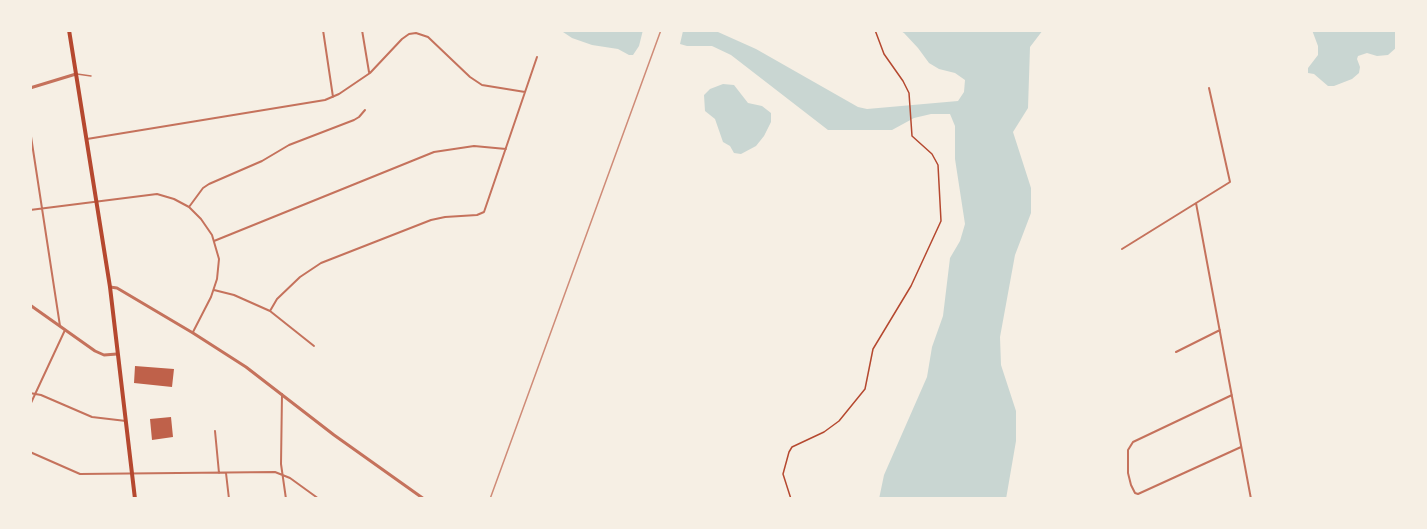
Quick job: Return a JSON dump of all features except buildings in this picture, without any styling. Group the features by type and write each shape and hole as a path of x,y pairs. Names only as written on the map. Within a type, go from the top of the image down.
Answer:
{"main road":[{"path":"69,30 110,287 135,499"}],"street":[{"path":"323,30 333,97"},
{"path":"362,30 370,73"},
{"path":"87,139 333,97 370,73 402,39 416,33 428,37 470,77 482,85 525,92"},
{"path":"270,311 277,299 300,277 321,263 431,220 481,214 487,207 537,57"},
{"path":"30,88 76,74"},
{"path":"1122,249 1228,184 1231,179 1209,88"},
{"path":"189,207 203,188 209,184 262,161 289,145 354,120 365,110"},
{"path":"30,130 60,326"},
{"path":"214,241 434,152 474,146 506,149"},
{"path":"30,210 157,194 189,207 201,219 214,241 218,252 219,267 214,290 193,333"},
{"path":"1196,203 1251,499"},
{"path":"110,287 117,288 246,367 421,498"},
{"path":"214,290 234,295 270,311 314,346"},
{"path":"30,304 95,351 104,355 117,354"},
{"path":"30,405 65,330"},
{"path":"1176,352 1220,330"},
{"path":"30,393 92,417 126,421"},
{"path":"282,394 282,474 286,499"},
{"path":"1232,395 1139,439 1130,446 1127,461 1131,485 1138,494 1241,447"},
{"path":"215,431 219,473"},
{"path":"30,452 80,474 275,472 282,474 319,499"},
{"path":"226,473 229,499"}],"lane":[{"path":"76,74 91,76"}],"path":[{"path":"791,499 783,474 792,447 824,432 839,421 852,408 865,389 873,349 911,286 940,224 942,214 938,165 932,154 912,136 906,88 884,54 875,30"}],"shaded area":[{"path":"560,30 643,30 639,46 633,55 629,55 618,49 592,45 572,38"},
{"path":"685,30 718,32 756,49 858,107 867,109 958,101 964,92 965,80 955,73 939,69 929,63 918,48 899,30 1043,30 1030,47 1028,108 1013,132 1031,188 1031,213 1015,255 1000,337 1001,365 1016,411 1016,441 1006,499 879,499 884,475 927,377 932,347 943,316 950,258 960,241 965,224 955,159 955,126 950,114 931,114 914,118 892,130 828,130 731,55 712,46 680,44"},
{"path":"1312,30 1397,30 1397,47 1388,55 1377,56 1367,53 1358,56 1359,73 1352,79 1328,86 1314,74 1308,73 1308,68 1318,55 1318,46"},
{"path":"723,84 734,85 748,103 762,106 771,113 771,122 764,136 756,146 741,154 734,153 730,146 723,142 715,119 705,111 704,95 710,89"}],"railway":[{"path":"490,499 661,30"}]}
